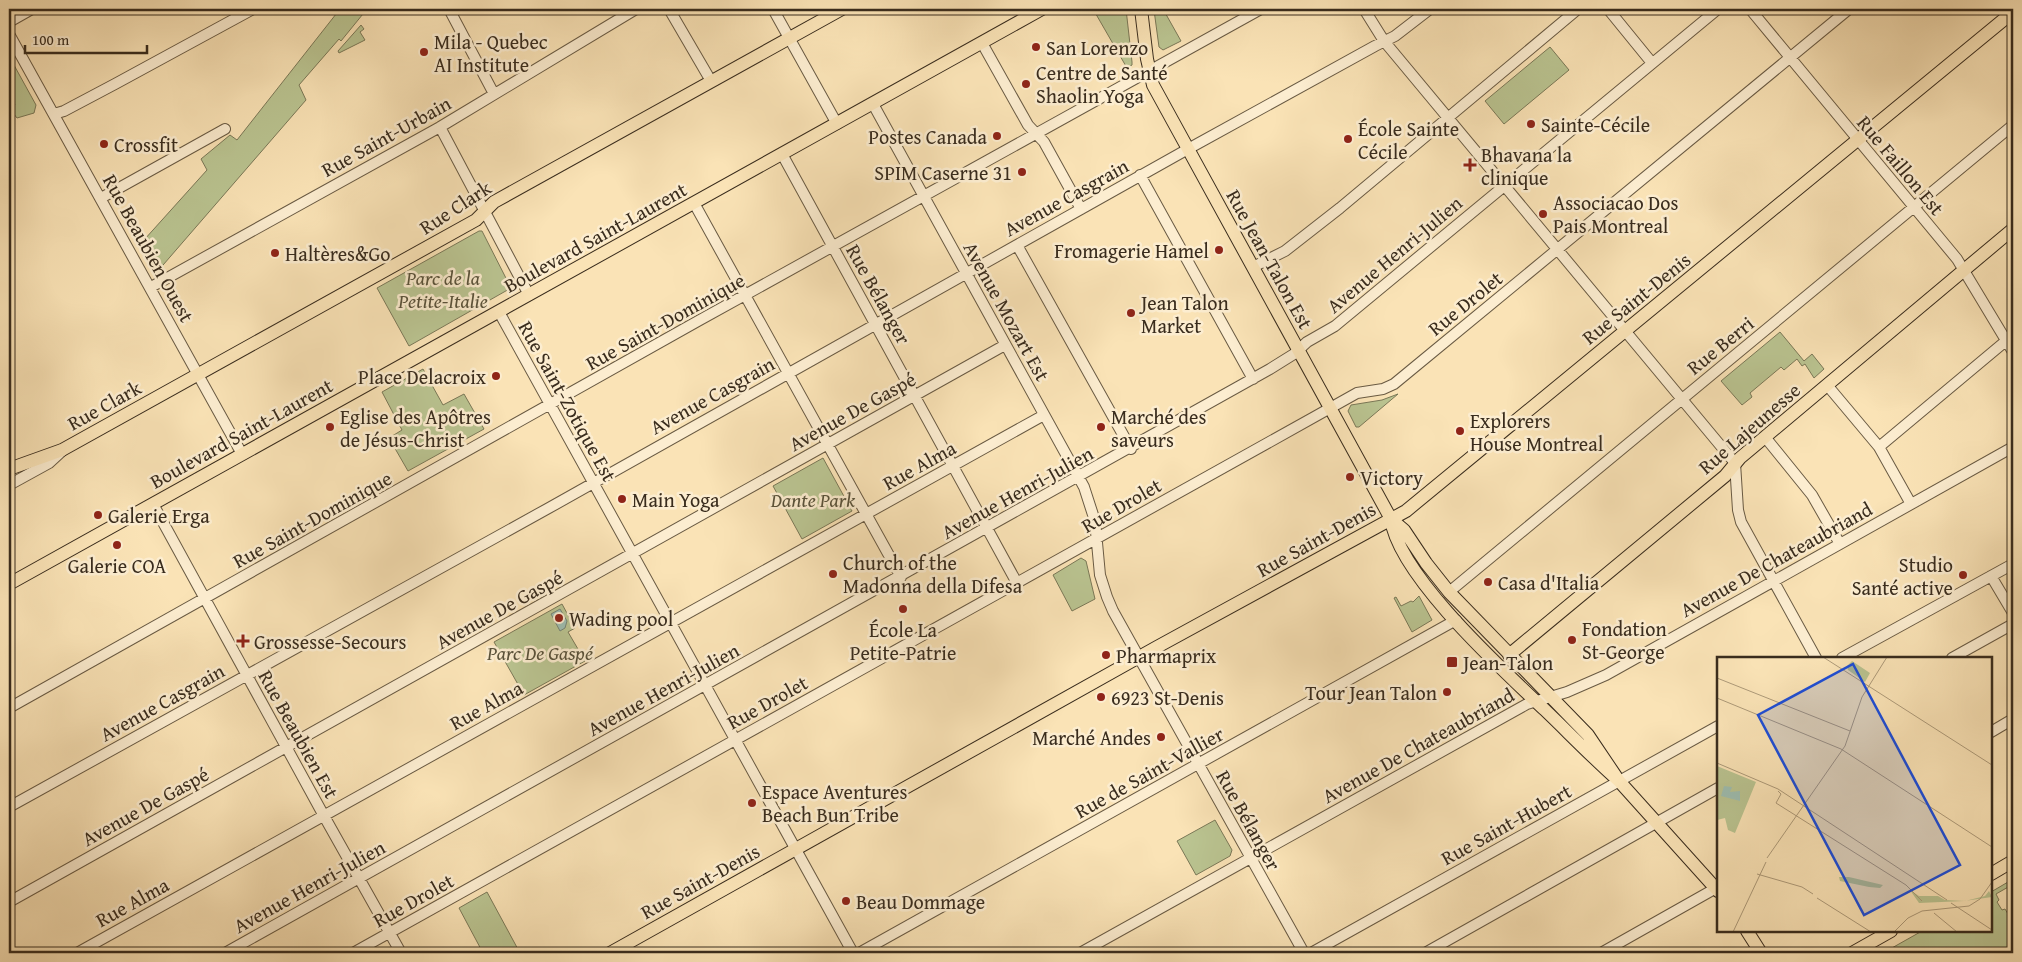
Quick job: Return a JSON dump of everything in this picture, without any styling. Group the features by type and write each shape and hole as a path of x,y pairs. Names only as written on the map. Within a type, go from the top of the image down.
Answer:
{"main road":[{"name":"Rue Clark","path":"9,469 62,450 199,375 476,220 494,202 842,9"},
{"name":"Boulevard Saint-Laurent","path":"9,584 1042,9"},
{"name":"Rue Jean-Talon Est","path":"1141,9 1149,70 1153,85 1391,519 1393,531 1420,578 1456,620 1579,744 1620,781 1717,887"},
{"name":"Rue Saint-Denis","path":"610,953 1406,511 2013,12"},
{"name":"Rue Lajeunesse","path":"1509,656 1725,476 1735,463 1765,437 2013,229"},
{"name":"Rue Jean-Talon Est","path":"1391,519 1404,530 1426,563 1449,592 1588,736 1620,781"},
{"path":"1992,873 2013,861"},
{"path":"1748,932 1761,953"},
{"path":"1852,953 1890,932"}],"street":[{"path":"9,22 32,9"},
{"path":"54,114 64,111 253,9"},
{"name":"Rue Saint-Urbain","path":"151,287 440,127 636,9"},
{"path":"668,9 711,82"},
{"path":"772,9 837,124"},
{"name":"Rue Saint-Dominique","path":"9,708 745,295 1260,9"},
{"path":"1364,9 1384,41 1735,463 1740,519 1815,657"},
{"name":"Avenue Casgrain","path":"9,807 530,519 592,482 1188,148 1395,36 1430,9"},
{"path":"1253,267 1285,251 1340,208 1578,9"},
{"path":"1608,9 1652,63"},
{"name":"Avenue Henri-Julien","path":"225,953 1253,379 1298,350 1307,342 1335,326 1718,9"},
{"name":"Rue Faillon Est","path":"1750,9 1964,269 2010,337 2013,352"},
{"name":"Rue Drolet","path":"353,953 1357,393 1383,389 1394,384 1849,9"},
{"path":"454,11 494,94"},
{"name":"Rue Beaubien Ouest","path":"9,34 242,454"},
{"path":"982,43 1028,125 1044,142 1081,209"},
{"name":"Avenue Mozart Est","path":"873,104 1079,477 1092,510 1096,539"},
{"name":"Rue Berri","path":"1449,592 2013,125"},
{"path":"440,127 529,295"},
{"path":"101,198 225,129"},
{"name":"Rue Bélanger","path":"782,154 1018,583"},
{"path":"1140,176 1253,379"},
{"path":"694,203 901,577"},
{"path":"1017,244 1131,448"},
{"name":"Rue Saint-Zotique Est","path":"499,312 853,953"},
{"path":"1879,448 2010,337"},
{"name":"Avenue De Gaspé","path":"9,902 1005,345"},
{"path":"1827,385 1879,448 1911,504"},
{"name":"Rue Alma","path":"77,953 1044,415"},
{"path":"1765,437 1812,494 1840,544"},
{"name":"Avenue De Chateaubriand","path":"1080,953 1526,704 1567,692 1606,674 2013,447"},
{"name":"Rue Clark","path":"9,484 49,463 62,450"},
{"name":"Rue Beaubien Est","path":"153,504 286,748 401,953"},
{"name":"Rue Bélanger","path":"1096,539 1098,565 1107,597 1139,658 1304,953"},
{"path":"1844,657 2013,564"},
{"path":"1992,576 2013,613"},
{"name":"Rue de Saint-Vallier","path":"859,953 1456,620"},
{"path":"1954,657 2013,624"},
{"path":"1992,731 2013,719"},
{"name":"Rue Saint-Hubert","path":"1311,953 1717,727"},
{"path":"1425,953 1717,789"},
{"path":"1601,953 1717,889"}],"green space":[{"path":"340,9 367,9 341,41 339,39 299,85 306,100 157,272 143,246 144,240 207,170 201,159 230,135 237,140"},
{"path":"1093,9 1126,9 1132,65 1127,68"},
{"path":"1163,9 1181,41 1163,50 1159,47 1154,10"},
{"path":"361,25 364,29 360,32 365,40 339,53 338,51"},
{"path":"1550,47 1569,70 1504,124 1485,101"},
{"path":"9,56 36,105 34,113 17,118 10,109 15,105 9,93"},
{"name":"Parc de la Petite-Italie","path":"482,231 511,288 409,346 377,288"},
{"path":"1780,332 1804,361 1812,354 1824,369 1814,378 1805,364 1802,366 1797,359 1784,370 1781,367 1750,393 1752,397 1742,405 1721,381"},
{"path":"423,369 443,405 464,394 484,429 408,471 389,438 402,430 382,392"},
{"path":"1398,394 1359,427 1356,427 1348,411 1351,405 1382,400"},
{"name":"Dante Park","path":"823,458 852,511 802,539 773,486"},
{"path":"1081,558 1086,561 1095,599 1072,611 1053,575"},
{"path":"1419,596 1432,620 1412,632 1394,598 1396,597 1401,606 1411,601 1413,602"},
{"name":"Parc De Gaspé","path":"562,604 575,628 568,632 585,661 524,695 494,642"},
{"path":"1215,820 1232,850 1230,856 1196,875 1177,841"},
{"path":"2008,882 2010,886 1996,894 1999,900 1997,902 2002,910 2005,909 2008,914 2013,911 2013,953 1883,953 1920,932 1992,932 1992,891"},
{"path":"487,892 520,953 483,953 459,908"}],"shaded area":[{"name":"Wading pool","path":"560,609 567,621 565,628 560,631 551,614"}],"place":[{"name":"San Lorenzo","path":"1036,47"},
{"name":"Mila - Quebec AI Institute","path":"424,52"},
{"name":"Centre de Santé Shaolin Yoga","path":"1026,84"},
{"name":"Sainte-Cécile","path":"1531,124"},
{"name":"Postes Canada","path":"997,136"},
{"name":"École Sainte Cécile","path":"1348,139"},
{"name":"Crossfit","path":"104,144"},
{"name":"Bhavana la clinique","path":"1470,165"},
{"name":"SPIM Caserne 31","path":"1022,172"},
{"name":"Associacao Dos Pais Montreal","path":"1543,214"},
{"name":"Fromagerie Hamel","path":"1219,250"},
{"name":"Haltères&Go","path":"275,253"},
{"name":"Jean Talon Market","path":"1131,313"},
{"name":"Place Delacroix","path":"496,376"},
{"name":"Eglise des Apôtres de Jésus-Christ","path":"330,427"},
{"name":"Marché des saveurs","path":"1101,427"},
{"name":"Explorers House Montreal","path":"1460,431"},
{"name":"Victory","path":"1350,477"},
{"name":"Main Yoga","path":"622,499"},
{"name":"Galerie Erga","path":"98,515"},
{"name":"Galerie COA","path":"117,545"},
{"name":"Church of the Madonna della Difesa","path":"833,574"},
{"name":"Studio Santé active","path":"1963,575"},
{"name":"Casa d'Italia","path":"1488,582"},
{"name":"École La Petite-Patrie","path":"903,609"},
{"name":"Wading pool","path":"559,618"},
{"name":"Fondation St-George","path":"1572,640"},
{"name":"Grossesse-Secours","path":"243,641"},
{"name":"Pharmaprix","path":"1106,655"},
{"name":"Jean-Talon","path":"1452,662"},
{"name":"Tour Jean Talon","path":"1447,692"},
{"name":"6923 St-Denis","path":"1101,697"},
{"name":"Marché Andes","path":"1161,737"},
{"name":"Espace Aventures Beach Bun Tribe","path":"752,803"},
{"name":"Beau Dommage","path":"846,901"}]}
